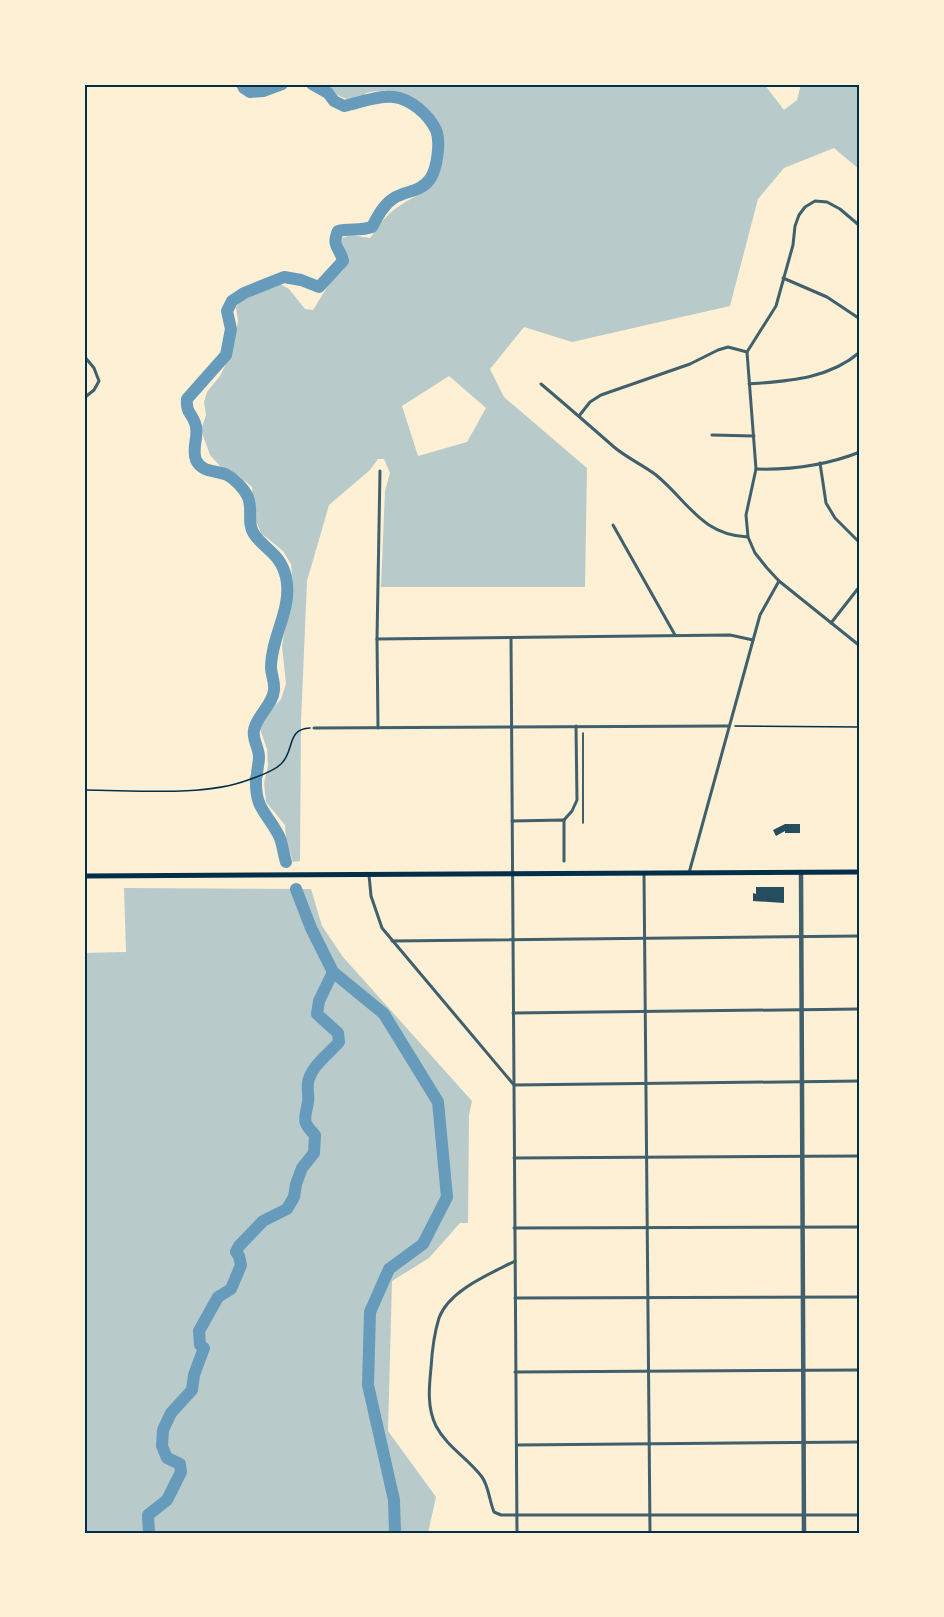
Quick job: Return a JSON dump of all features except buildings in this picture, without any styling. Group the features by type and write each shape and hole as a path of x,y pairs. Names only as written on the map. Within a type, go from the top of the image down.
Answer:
{"highway":[{"path":"84,876 860,872"}],"street":[{"path":"860,225 827,202 815,201 805,207 795,226 793,245 776,306 747,352 756,469 746,514 748,537 755,553 779,581 860,646"},
{"path":"783,278 827,297 860,319"},
{"path":"579,416 590,402 601,395 690,363 718,350 728,347 747,352"},
{"path":"749,384 792,381 813,376 836,367 860,352"},
{"path":"84,356 94,368 99,381 94,390 84,398"},
{"path":"541,384 616,449 659,478 703,521 716,530 732,536 748,537"},
{"path":"712,435 754,436"},
{"path":"756,469 780,470 843,458 860,452"},
{"path":"820,463 826,503 836,518 860,543"},
{"path":"378,728 380,471"},
{"path":"613,525 675,635"},
{"path":"688,873 760,615 779,581"},
{"path":"831,622 860,586"},
{"path":"377,639 730,634 753,640"},
{"path":"511,638 517,1533"},
{"path":"564,861 564,820 572,811 577,800 576,726"},
{"path":"314,728 728,726"},
{"path":"512,821 564,820"},
{"path":"801,872 804,1533"},
{"path":"644,873 650,1533"},
{"path":"369,874 375,913 382,928 514,1085 860,1081"},
{"path":"392,941 860,936"},
{"path":"513,1013 860,1009"},
{"path":"514,1158 860,1156"},
{"path":"514,1228 860,1227"},
{"path":"515,1262 479,1279 448,1304 440,1317 433,1349 429,1385 430,1406 436,1426 448,1443 481,1475 487,1486 494,1512 501,1515 860,1515"},
{"path":"515,1298 860,1298"},
{"path":"515,1372 860,1370"},
{"path":"517,1445 860,1442"}],"path":[{"path":"583,726 583,823"},
{"path":"728,726 860,727"},
{"path":"84,790 196,790 234,785 272,770 287,758 296,733 300,729 314,728"}],"shaded area":[{"path":"323,84 764,84 784,110 797,100 801,84 860,84 860,170 834,148 784,168 758,199 730,306 572,342 524,327 490,369 504,397 587,468 585,587 381,587 385,491 390,473 384,459 378,459 370,470 329,505 307,581 301,722 300,861 293,862 286,839 285,825 266,802 264,783 268,766 267,749 260,729 263,720 281,699 286,684 282,646 293,584 291,564 283,551 261,533 255,518 252,487 238,475 220,466 210,455 201,430 206,415 204,402 207,392 220,376 230,356 238,322 236,307 241,301 278,283 289,289 305,309 313,310 331,281 343,270 347,262 345,252 339,247 342,238 351,235 370,238 392,212 429,188 439,170 444,150 441,134 434,120 420,104 404,94 377,91 350,100 338,95","holes":["449,376 486,408 467,442 418,456 402,406"]},
{"path":"124,888 311,889 322,926 343,957 472,1101 469,1115 468,1223 460,1223 429,1258 392,1281 388,1431 436,1497 428,1533 84,1533 84,953 126,952"}],"waterway":[{"path":"242,84 250,92 263,91 282,84"},
{"path":"257,775 259,757 254,730 273,695 272,656 287,600 286,577 276,557 254,534 249,500 243,489 230,477 206,469 196,460 194,451 197,432 188,410 187,399 226,355 231,329 227,311 232,301 244,293 284,277 319,287 343,261 335,240 338,231 372,227 390,201 418,189 430,179 438,155 437,135 433,124 424,113 407,101 394,97 381,97 344,106 312,84"},
{"path":"256,778 259,803 280,837 286,862"},
{"path":"296,889 311,928 333,972 384,1014 438,1102 447,1197 423,1244 389,1269 370,1312 368,1385 394,1500 395,1533"},
{"path":"149,1533 148,1515 167,1500 181,1472 180,1464 167,1458 162,1446 163,1430 171,1413 192,1390 194,1375 204,1348 200,1345 199,1331 218,1297 231,1289 241,1265 236,1252 239,1246 263,1221 287,1209 294,1197 302,1168 314,1153 315,1135 305,1120 309,1077 316,1066 339,1042 338,1033 317,1014 319,1001 333,972"}]}
